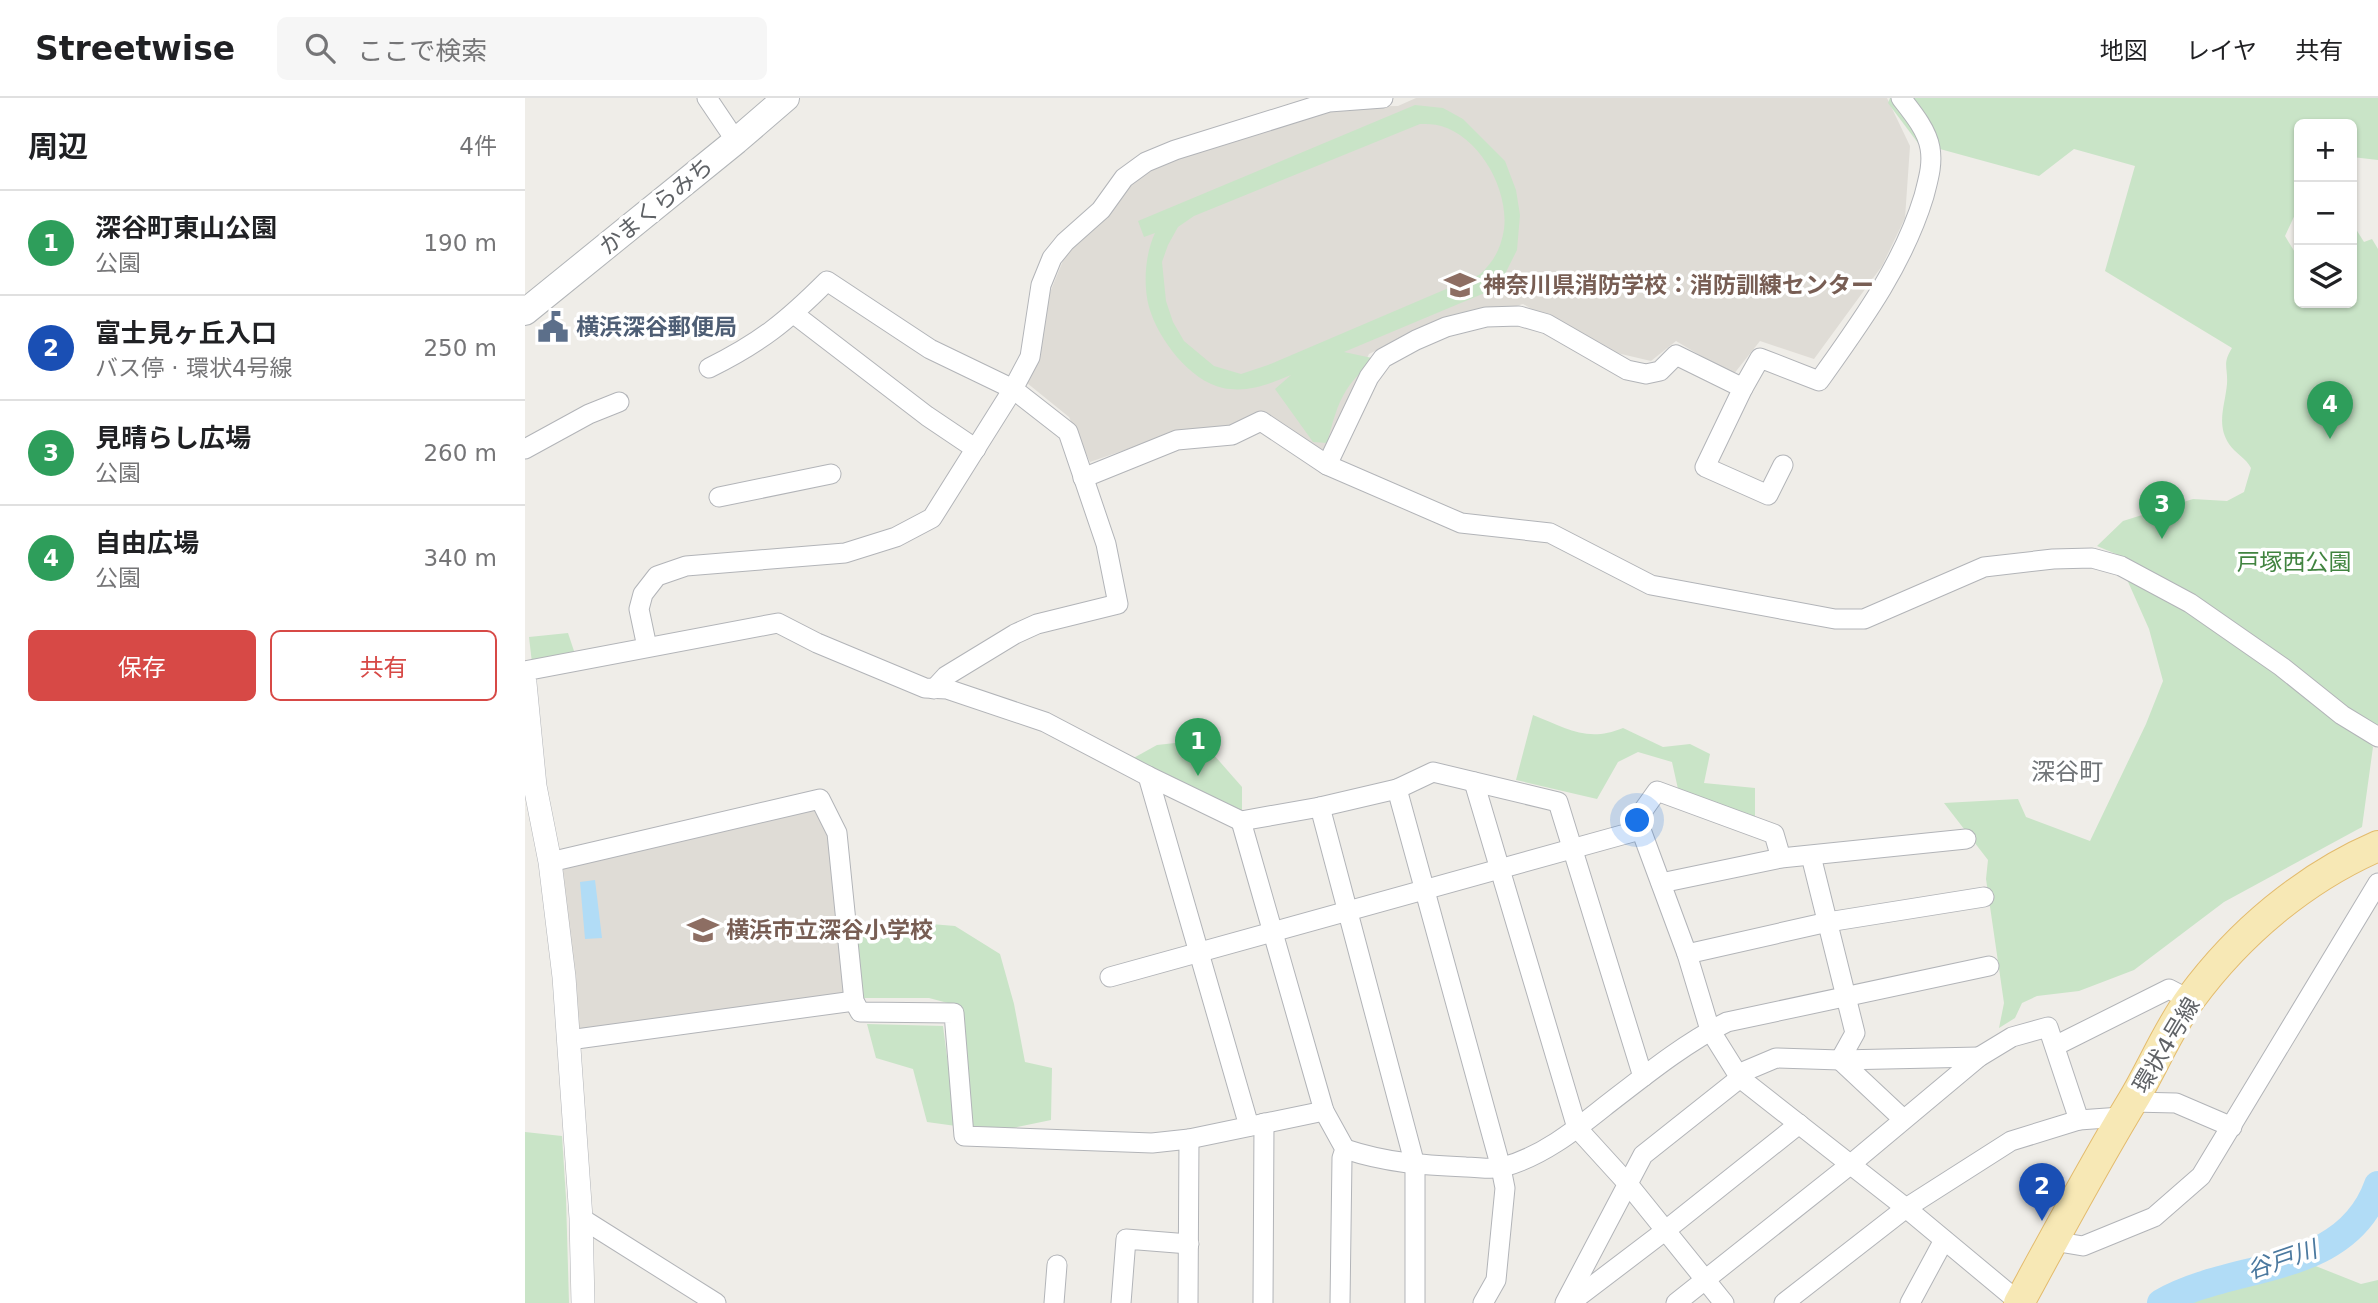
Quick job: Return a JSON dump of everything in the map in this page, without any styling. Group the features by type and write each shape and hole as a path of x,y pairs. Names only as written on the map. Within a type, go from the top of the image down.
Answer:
{"main road":[{"name":"かまくらみち","path":"525,312 786,98"},
{"name":"環状4号線","path":"2019,1303 2190,1000 2232,948 2288,899 2343,861 2378,846"}],"street":[{"path":"707,98 736,141"},
{"path":"647,647 639,609 643,594 657,576 686,566 845,552 896,537 932,518 1013,389 1030,357 1041,285 1052,258 1065,242 1101,210 1125,178 1146,162 1175,150 1329,102 1383,98"},
{"path":"1783,465 1768,495 1705,467 1743,388 1761,358 1819,381 1869,311 1896,265 1916,222 1931,171 1930,148 1925,134 1901,98"},
{"path":"709,368 758,341 795,314 827,281 930,349 1013,389 1068,432 1106,544 1118,604 1037,624 1015,634 946,676 934,689"},
{"path":"795,314 927,416 976,449"},
{"path":"1327,465 1369,377 1383,358 1426,335 1486,317 1519,316 1547,324 1627,370 1646,374 1660,371 1676,355 1743,388"},
{"path":"525,449 589,414 619,402"},
{"path":"1083,478 1177,440 1232,435 1261,421 1327,465 1461,523 1550,533 1651,585 1835,619 1864,619 1984,567 2053,559 2092,558 2121,566 2190,603 2282,667 2342,715 2378,737"},
{"path":"719,497 831,474"},
{"path":"525,671 778,623 925,688 947,689 1045,722 1241,821 1320,807 1397,789 1433,772 1558,802 1643,1077"},
{"path":"525,683 535,786 550,862 564,976 581,1218 583,1303"},
{"path":"1148,776 1199,952 1257,1125 1263,1303"},
{"path":"1474,782 1577,1128 1629,1184 1724,1303"},
{"path":"1397,789 1505,1188 1496,1280 1483,1303"},
{"path":"1781,858 1774,834 1657,791 1637,819 1687,954 1710,1030 1739,1076 1906,1208 2019,1303"},
{"path":"550,862 820,799 837,833 854,1001 860,1012 954,1013 964,1136 1151,1143 1189,1139 1324,1111"},
{"path":"1320,807 1416,1165 1415,1303"},
{"path":"1241,821 1324,1111 1345,1149 1377,1159 1416,1165 1501,1168 1539,1153 1710,1030 1727,1022 1989,966"},
{"path":"1110,977 1640,830"},
{"path":"1661,883 1781,858 1966,839"},
{"path":"1811,856 1855,1033 1840,1060"},
{"path":"2053,1241 2083,1246 2154,1217 2201,1177 2378,883"},
{"path":"1687,954 1828,922 1984,897"},
{"path":"2055,1045 2169,989 2190,1000"},
{"path":"569,1040 854,1001"},
{"path":"1676,1303 1851,1164 1979,1057 2012,1037 2048,1027 2079,1120"},
{"path":"1567,1303 1643,1155 1739,1076 1776,1058 1840,1060 1979,1057"},
{"path":"1840,1060 1903,1119"},
{"path":"1784,1303 1906,1208 2011,1141 2079,1120 2127,1109 2176,1103 2232,1127"},
{"path":"1567,1303 1666,1230 1799,1124"},
{"path":"1188,1303 1189,1139"},
{"path":"1341,1303 1342,1157 1345,1149"},
{"path":"581,1218 716,1303"},
{"path":"1121,1303 1126,1239 1189,1244"},
{"path":"1910,1303 1944,1240"},
{"path":"1054,1303 1056,1265"}],"shaded area":[{"name":"神奈川県消防学校：消防訓練センター","path":"1416,98 1887,98 1910,146 1905,218 1882,266 1814,359 1760,341 1733,375 1676,341 1651,361 1600,349 1523,304 1393,342 1369,354 1345,404 1328,453 1262,414 1234,426 1177,432 1090,462 1069,417 1027,383 1044,307 1069,246 1137,176 1156,166 1344,107 1398,106"},
{"name":"横浜市立深谷小学校","path":"811,805 821,813 831,842 846,991 837,997 581,1030 575,1026 561,866"}],"green space":[{"name":"戸塚西公園","path":"1890,98 2378,98 2378,160 2357,158 2357,119 2294,119 2294,217 2285,236 2294,251 2294,308 2357,308 2357,231 2364,242 2372,239 2378,249 2378,730 2169,581 2097,546 2123,521 2193,499 2227,501 2244,492 2251,468 2229,444 2223,429 2226,362 2232,348 2105,271 2135,166 2074,149 2039,176 1918,143 1888,103"},
{"path":"1415,105 1443,108 1463,119 1505,161 1516,190 1520,215 1517,250 1504,276 1487,292 1344,352 1372,358 1343,395 1327,443 1313,442 1275,389 1291,375 1250,388 1223,388 1199,377 1177,357 1160,332 1149,307 1146,270 1155,233 1144,237 1138,221","holes":["1420,124 1441,126 1468,141 1489,167 1497,182 1504,214 1503,236 1496,255 1479,275 1241,374 1214,366 1184,341 1173,322 1166,301 1162,262 1178,227 1194,216"]},
{"path":"2121,566 2342,715 2373,747 2362,827 2224,902 2134,970 2079,991 2037,996 2022,1003 2015,1018 1999,1028 2004,1003 1986,879 1988,860 1944,803 2018,799 2026,817 2090,841 2146,724 2163,681 2149,629"},
{"path":"568,633 576,657 532,663 529,637"},
{"path":"1533,715 1566,729 1587,734 1623,728 1663,747 1690,744 1710,754 1704,783 1755,788 1755,818 1678,789 1672,762 1638,752 1618,762 1597,799 1516,780"},
{"path":"1184,742 1206,746 1242,787 1242,815 1130,760 1157,745"},
{"path":"919,923 955,926 1000,954 1014,1004 1025,1062 1052,1068 1051,1120 1013,1128 973,1127 959,1006 929,998 863,998 856,937 901,936"},
{"path":"867,1024 943,1026 956,1126 927,1122 913,1069 876,1058"},
{"path":"525,1132 562,1136 569,1303 525,1303"},
{"path":"2308,1263 2361,1284 2378,1280 2378,1303 2174,1303 2247,1279"}],"water":[{"path":"595,880 602,938 585,939 580,882"}],"waterway":[{"name":"谷戸川","path":"2161,1303 2189,1290 2314,1252 2340,1237 2362,1215 2378,1185"}],"place":[{"name":"神奈川県消防学校：消防訓練センター","path":"1460,285"},
{"name":"横浜深谷郵便局","path":"553,327"},
{"name":"自由広場","path":"2330,439"},
{"name":"見晴らし広場","path":"2162,539"},
{"name":"深谷町東山公園","path":"1198,776"},
{"name":"横浜市立深谷小学校","path":"703,930"},
{"name":"富士見ヶ丘入口","path":"2042,1221"}],"district":[{"name":"深谷町","path":"2067,772"}]}
